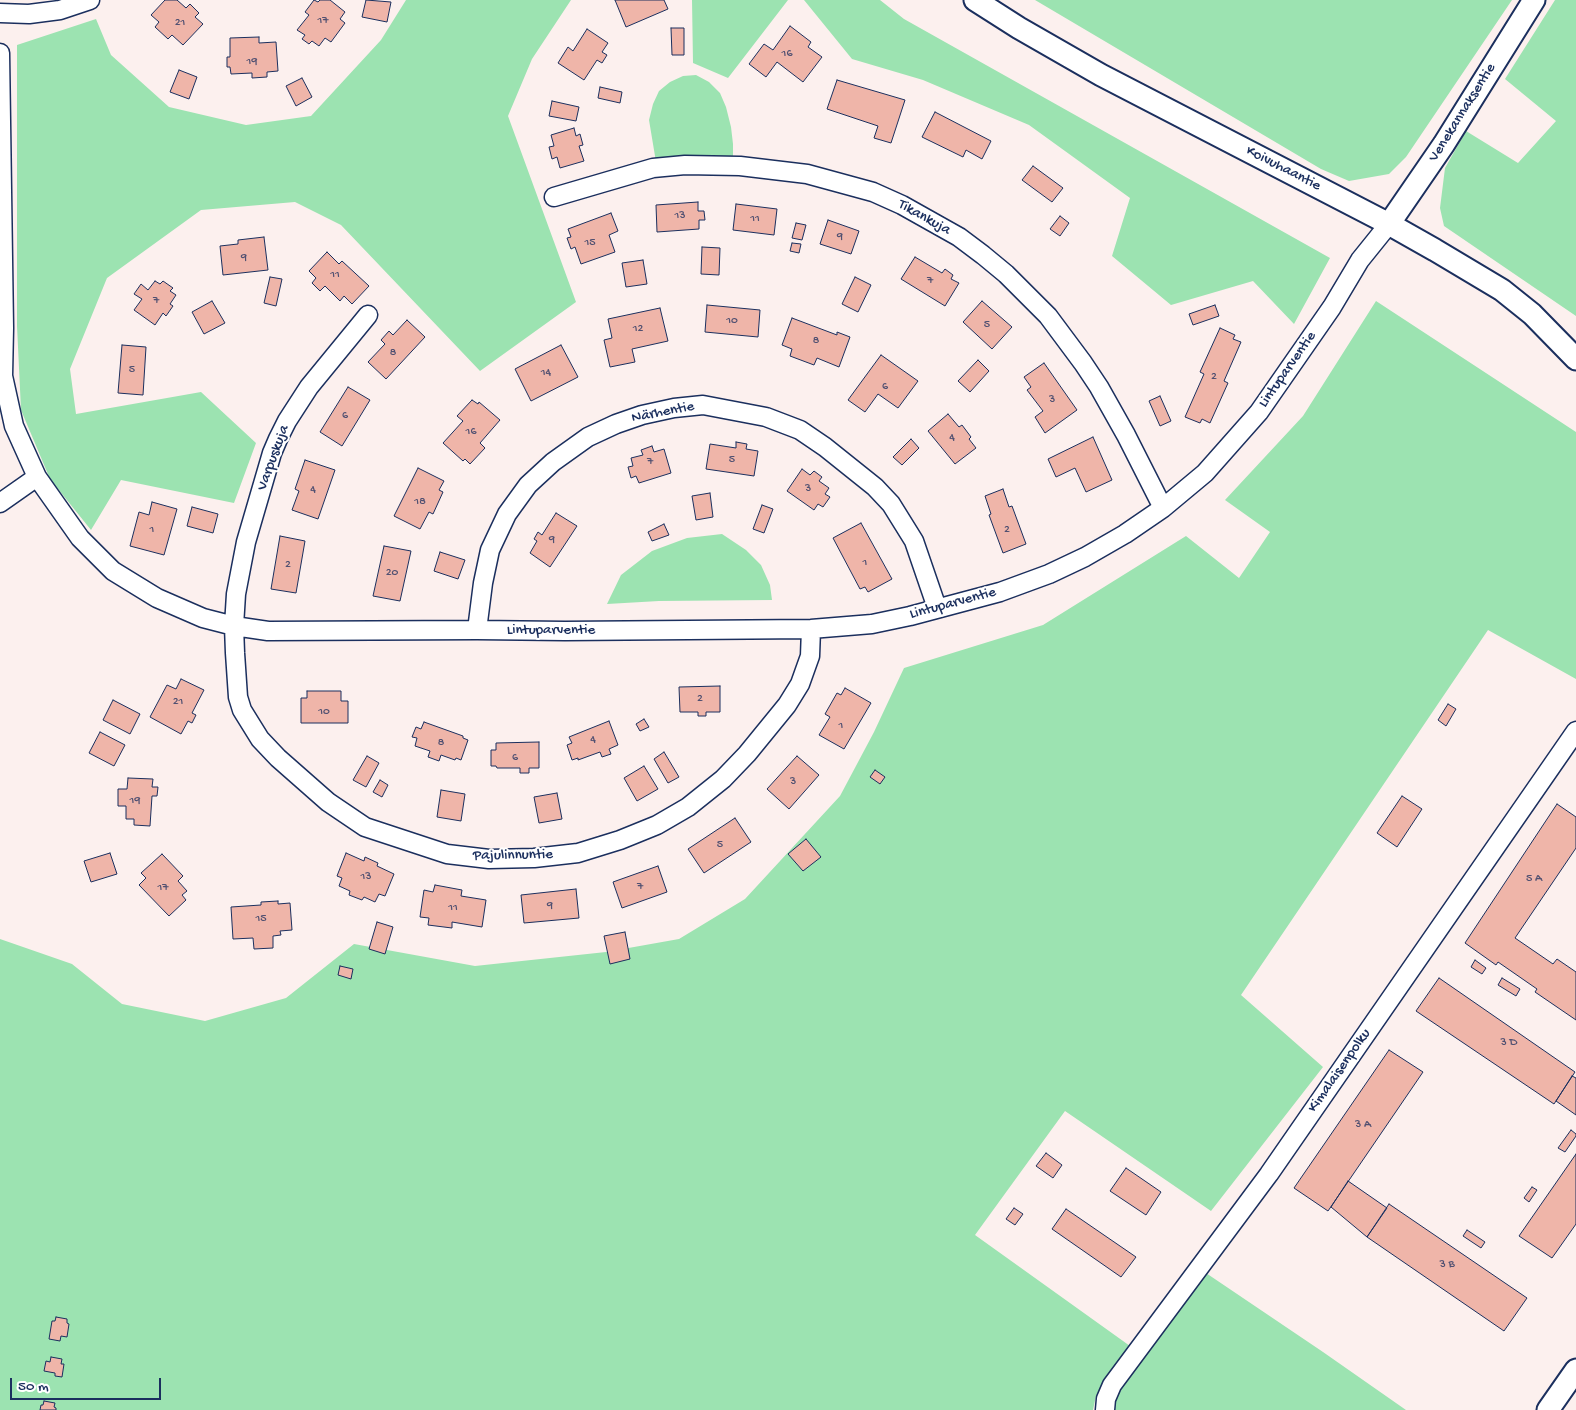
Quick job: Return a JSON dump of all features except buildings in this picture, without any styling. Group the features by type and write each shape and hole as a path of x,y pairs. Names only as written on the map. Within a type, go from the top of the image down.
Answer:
{"street":[{"path":"0,13 30,14 60,10 90,0"},
{"name":"Koivuhaantie","path":"975,0 1018,28 1101,75 1389,224 1502,290 1532,314 1576,359"},
{"name":"Venekannaksentie","path":"1389,224 1444,144 1534,0"},
{"name":"Lintuparventie","path":"0,53 4,376 14,426 37,477 80,538 113,571 157,598 203,618 234,626 268,631 812,629 872,624 1000,592 1049,574 1086,557 1125,534 1163,508 1205,473 1259,412 1332,307 1360,260 1389,224"},
{"name":"Tikankuja","path":"554,197 653,168 685,165 740,166 807,174 873,192 902,205 959,237 1006,274 1048,316 1099,387 1163,508"},
{"name":"Varpuskuja","path":"234,626 236,594 246,542 272,453 287,421 309,387 368,315"},
{"name":"Närhentie","path":"478,630 483,583 490,550 507,514 528,484 553,462 582,441 616,424 642,415 674,408 702,405 766,417 800,430 825,447 875,487 891,504 914,541 937,608"},
{"path":"0,503 37,477"},
{"name":"Pajulinnuntie","path":"234,626 238,697 242,710 260,739 278,758 328,802 365,827 447,854 489,859 534,858 578,852 620,840 656,826 688,807 723,779 748,754 787,706 800,684 810,656 812,629"},
{"name":"Kimalaisenpolku","path":"1105,1410 1106,1398 1112,1384 1269,1174 1576,731"},
{"path":"1548,1410 1576,1370"}],"green space":[{"path":"406,0 571,0 532,59 508,116 576,302 480,371 341,225 295,202 201,210 107,278 70,369 76,414 201,392 256,443 234,503 121,480 91,530 50,479 21,410 17,326 17,45 96,19 111,55 169,107 246,125 311,116 381,40"},
{"path":"692,0 788,0 728,78 693,63"},
{"path":"804,0 880,0 904,19 1330,258 1294,324 1253,281 1171,305 1112,256 1130,198 1029,125 923,80 852,59"},
{"path":"1035,0 1512,0 1406,157 1389,174 1349,181 1321,169"},
{"path":"1555,0 1576,0 1576,316 1444,226 1440,208 1445,168 1466,131 1518,163 1556,121 1505,79"},
{"path":"696,75 709,82 720,93 731,127 733,160 656,162 649,120 653,104 659,91 670,82 683,76"},
{"path":"1376,301 1576,432 1576,679 1488,630 1241,995 1323,1067 1211,1211 1065,1111 975,1235 1130,1346 1096,1396 1093,1410 0,1410 0,939 72,964 122,1004 205,1021 286,998 354,944 475,966 606,952 679,939 745,899 840,796 874,732 904,668 1043,625 1186,536 1239,578 1270,532 1225,500 1303,416"},
{"path":"722,534 746,550 761,565 770,585 772,600 659,601 607,604 621,575 652,551 687,538"},
{"path":"1203,1271 1406,1410 1113,1410 1114,1399 1120,1385"}]}
